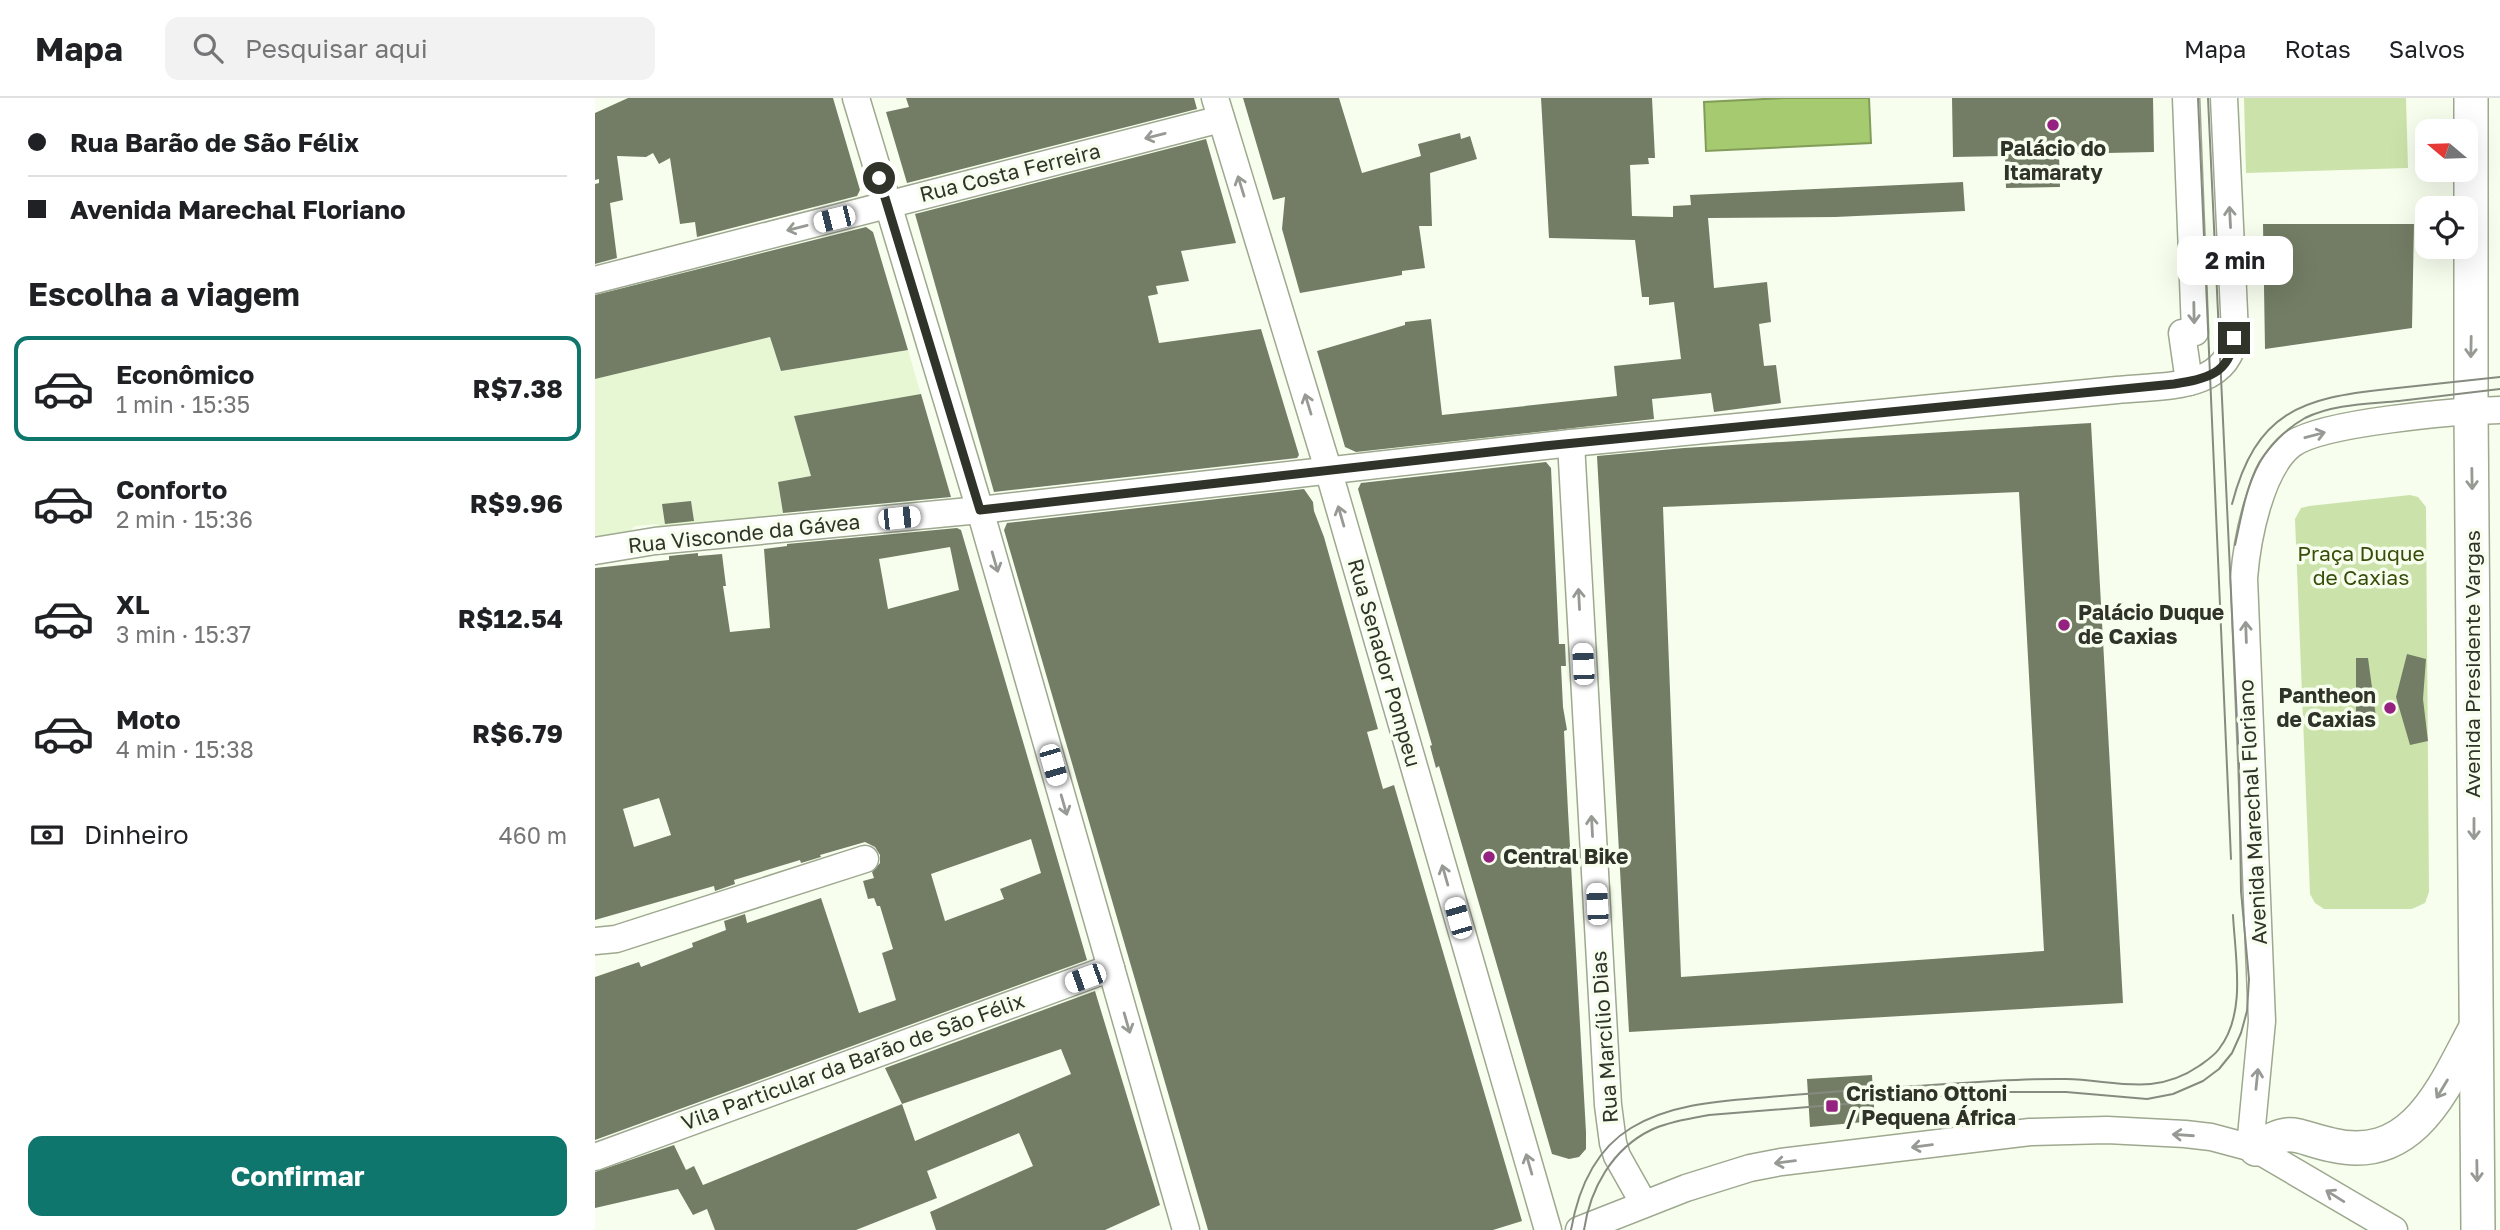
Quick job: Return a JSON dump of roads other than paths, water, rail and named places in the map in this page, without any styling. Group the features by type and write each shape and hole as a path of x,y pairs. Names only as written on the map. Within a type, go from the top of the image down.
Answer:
{"main road":[{"name":"Avenida Presidente Vargas","path":"2471,98 2485,410 2475,1029 2477,1230"},
{"path":"2253,1148 2276,1136 2289,1135 2356,1149 2375,1146 2400,1136 2416,1124 2431,1106 2475,1029"}],"street":[{"path":"856,98 980,510 1186,1230"},
{"path":"2186,98 2195,332 2182,333 2189,382 2217,372 2231,356 2234,346 2224,98"},
{"name":"Rua Costa Ferreira","path":"595,280 887,205 1218,108"},
{"name":"Rua Senador Pompeu","path":"1218,108 1328,469 1548,1230"},
{"name":"Rua Visconde da Gávea","path":"595,551 655,541 980,510 1571,443 2189,382"},
{"name":"Avenida Marechal Floriano","path":"2253,1148 2262,1021 2244,578 2247,551 2267,479 2285,451 2293,443 2310,435 2391,420 2485,410"},
{"name":"Rua Marcílio Dias","path":"1571,443 1608,1105 1617,1156 1644,1204"},
{"path":"595,941 616,939 865,859"},
{"name":"Vila Particular da Barão de São Félix","path":"595,1157 1111,968"},
{"path":"1579,1230 1644,1204 1750,1168 1781,1162 2030,1132 2107,1130 2185,1134 2253,1148 2394,1230"}],"tram line":[{"path":"2198,98 2231,859"},
{"path":"1584,1230 1598,1185 1614,1159 1637,1138 1673,1122 1709,1115 1992,1092 2066,1092 2147,1099 2173,1094 2203,1081 2219,1069 2232,1053 2247,1011 2249,979 2241,891 2239,764 2208,98"},
{"path":"2232,504 2254,448 2286,415 2307,405 2357,393 2500,377"},
{"path":"2235,545 2254,472 2279,438 2305,418 2351,405 2500,389"},
{"path":"1571,1230 1578,1200 1590,1172 1607,1148 1631,1128 1680,1108 1733,1100 2025,1079 2150,1084 2182,1076 2217,1052 2228,1035 2233,1019 2237,984 2233,915"}],"place":[{"name":"Palácio do Itamaraty","path":"2053,125"},
{"name":"Palácio Duque de Caxias","path":"2064,625"},
{"name":"Pantheon de Caxias","path":"2390,708"},
{"name":"Central Bike","path":"1489,857"},
{"name":"Cristiano Ottoni / Pequena África","path":"1832,1106"}],"park label":[{"name":"Praça Duque de Caxias","path":"2361,566"}]}
